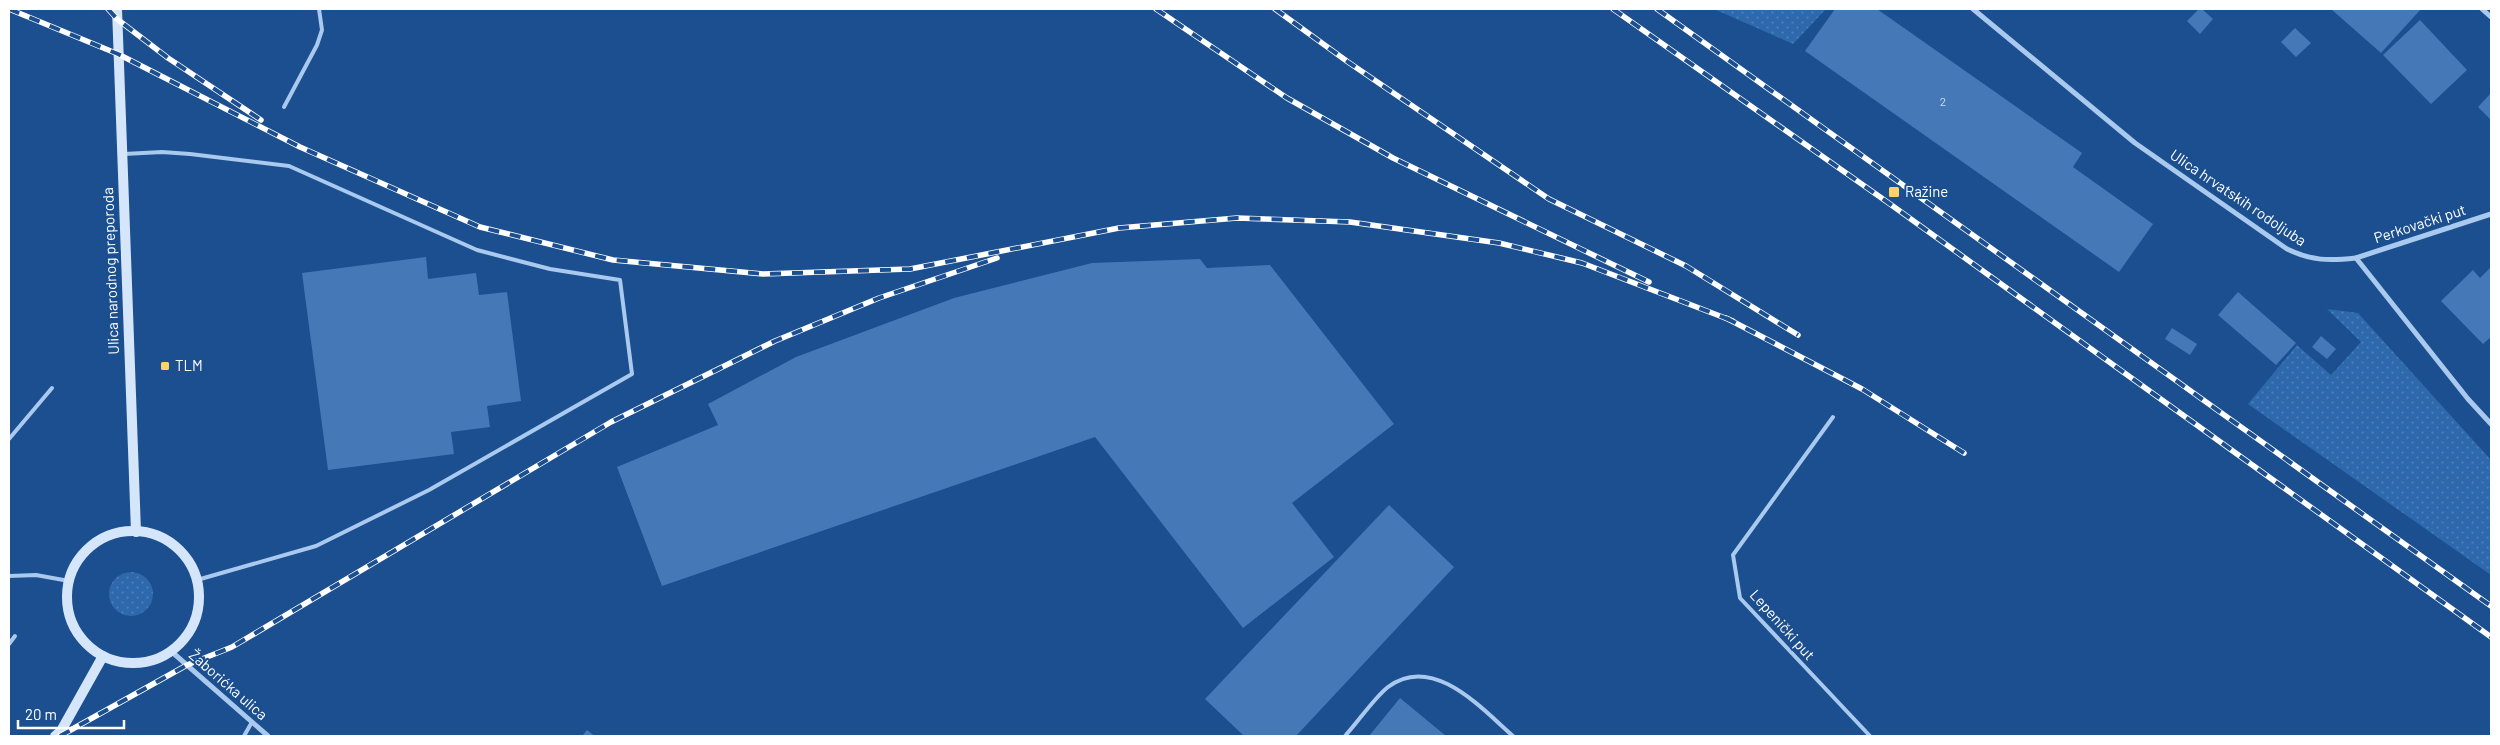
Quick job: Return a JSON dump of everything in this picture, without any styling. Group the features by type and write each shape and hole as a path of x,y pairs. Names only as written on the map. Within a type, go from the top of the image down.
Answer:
{"street":[{"name":"Ulica narodnog preporoda","path":"117,9 136,532"},
{"name":"Ulica hrvatskih rodoljuba","path":"1973,9 2135,143 2287,250 2307,259 2332,260 2356,258"},
{"path":"2482,9 2491,17"},
{"name":"Perkovački put","path":"2356,258 2491,214"},
{"path":"2356,258 2468,399 2491,424"},
{"path":"124,531 146,532 166,540 183,554 195,573 196,580 199,594 197,616 187,636 172,652 152,661 130,664 109,660 90,649 76,632 67,612 66,590 72,569 85,551 102,538 124,531"},
{"name":"Žaborićka ulica","path":"172,652 268,736"},
{"path":"55,736 61,731 103,656"}],"lane":[{"path":"284,107 317,45 322,30 319,9"},
{"path":"122,154 162,152 190,154 289,166 477,250 550,270 620,280 632,374 429,490 316,546 196,580"},
{"path":"9,440 52,388"},
{"name":"Lepenički put","path":"1833,417 1733,555 1740,598 1870,736"},
{"path":"9,576 36,575 69,580"},
{"path":"9,644 15,636"},
{"path":"1345,736 1389,686 1415,675 1439,681 1462,692 1513,736"},
{"path":"244,736 252,722"}],"shaded area":[{"path":"1714,9 1826,9 1793,44"},
{"path":"2327,309 2358,313 2491,460 2491,575 2248,404 2297,345 2331,375 2361,342"},
{"path":"127,572 135,572 147,578 153,594 147,610 135,616 127,616 115,610 109,598 109,590 115,578"}],"building":[{"path":"1835,9 1877,9 2082,153 2073,167 2153,224 2119,272 1805,51"},
{"path":"2199,9 2202,9 2213,19 2200,34 2187,21"},
{"path":"2331,9 2421,9 2381,53"},
{"path":"2420,20 2467,70 2431,104 2383,55"},
{"path":"2295,28 2311,43 2296,57 2281,42"},
{"path":"2491,93 2491,120 2478,107"},
{"path":"426,257 428,279 476,273 479,295 507,292 521,401 487,406 490,427 451,432 454,454 328,470 302,273"},
{"path":"1200,259 1207,268 1270,265 1394,424 1292,503 1334,557 1243,628 1095,437 662,586 617,467 718,425 708,404 796,357 954,298 1092,263"},
{"path":"2491,267 2491,337 2483,344 2441,301 2473,270 2480,278"},
{"path":"2238,292 2296,343 2276,365 2218,315"},
{"path":"2172,328 2197,344 2190,355 2165,339"},
{"path":"2321,336 2336,349 2327,359 2312,347"},
{"path":"1389,505 1454,567 1296,736 1244,736 1205,699"},
{"path":"1400,698 1446,736 1369,736"},
{"path":"587,730 595,736 582,736"}],"railway":[{"path":"9,9 118,54 300,147 480,227 613,260 763,274 910,269 1119,228 1237,218 1350,222 1499,243 1582,263 1733,321"},
{"path":"108,9 117,19 168,58 261,120"},
{"path":"1156,9 1287,98 1393,158 1649,282"},
{"path":"1275,9 1348,62 1549,199 1686,266 1798,335"},
{"path":"1613,9 1890,204 2491,637"},
{"path":"1657,9 2491,606"},
{"path":"60,736 187,665 232,647 611,422 775,341 879,298 997,258"},
{"path":"1726,318 1862,389 1964,453"}],"place":[{"name":"Ražine","path":"1894,192"},
{"name":"TLM","path":"165,366"}]}
